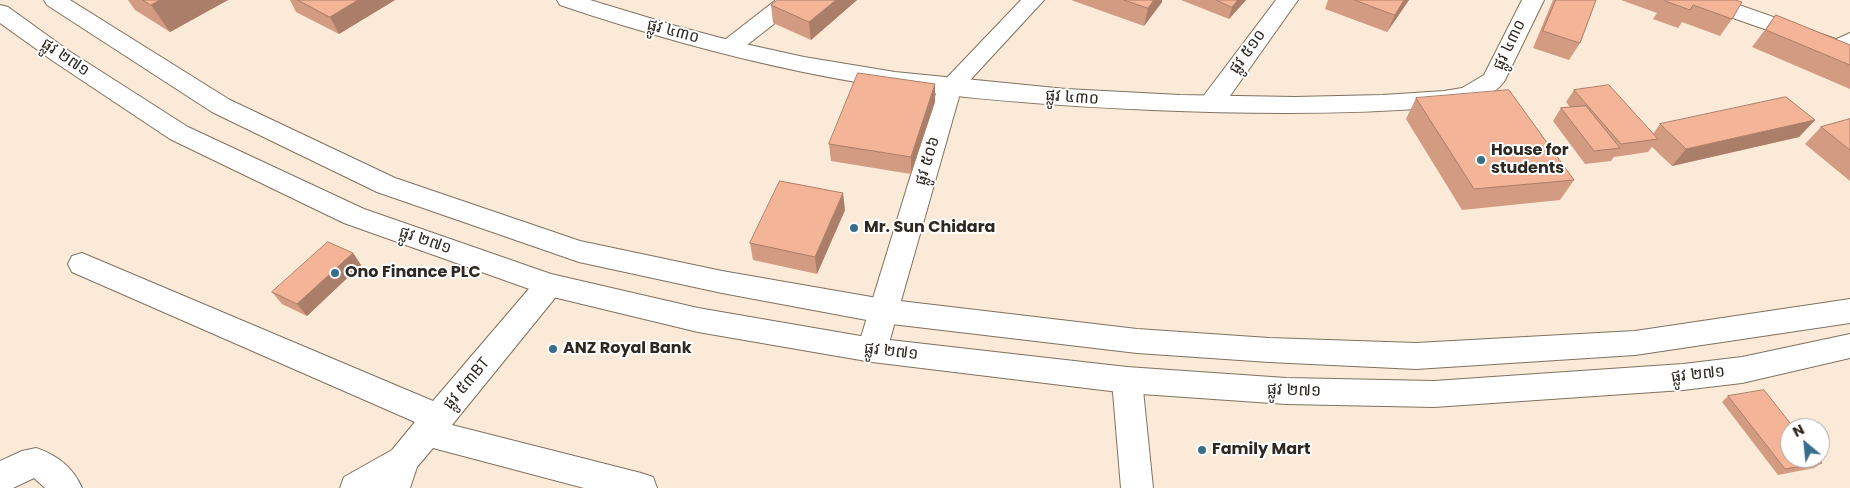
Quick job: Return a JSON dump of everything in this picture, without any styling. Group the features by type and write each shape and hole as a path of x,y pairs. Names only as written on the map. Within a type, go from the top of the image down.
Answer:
{"main road":[{"path":"55,0 221,106 386,185 579,251 722,282 883,311 1137,342 1416,356 1635,343 1850,311"},
{"name":"ផ្លូវ ៤៣០","path":"568,0 634,22 730,48 836,71 950,87 1080,99 1211,104 1355,105 1455,98 1486,86 1493,80 1532,0"},
{"path":"730,48 790,0"},
{"name":"ផ្លូវ ៥០៦","path":"872,350 950,87 1033,0"},
{"name":"ផ្លូវ ៥១០","path":"1211,104 1287,0"},
{"path":"1704,0 1846,46"},
{"name":"ផ្លូវ ២៧១","path":"0,12 61,56 179,133 354,216 549,285 698,320 872,350 1127,380 1286,391 1434,394 1683,377 1742,370 1850,346"},
{"path":"82,264 432,425 641,488"},
{"name":"ផ្លូវ ៥៣BT","path":"356,488 399,474 432,425 549,285"},
{"path":"1127,380 1137,488"},
{"path":"0,478 25,463 37,462 48,467 66,488"}],"building":[{"path":"143,0 160,0 151,5"},
{"path":"298,0 358,0 330,17"},
{"path":"778,0 836,0 809,22 771,5"},
{"path":"1124,0 1154,0 1148,8"},
{"path":"1216,0 1238,0 1232,7"},
{"path":"1355,0 1404,0 1395,15"},
{"path":"1556,0 1596,0 1580,43 1543,31"},
{"path":"1666,0 1735,0 1742,2 1732,19 1693,5 1690,10"},
{"path":"1776,15 1850,45 1850,65 1766,30"},
{"path":"858,73 935,84 911,157 829,144"},
{"path":"1609,85 1658,139 1621,144 1574,90"},
{"path":"1509,90 1574,180 1474,189 1416,98"},
{"path":"1786,97 1815,120 1686,149 1660,124"},
{"path":"1586,106 1620,148 1594,151 1561,108"},
{"path":"1850,119 1850,150 1821,127"},
{"path":"780,181 843,193 815,257 750,243"},
{"path":"328,242 353,253 297,304 272,292"},
{"path":"1764,390 1786,418 1780,418 1780,463 1728,396"}],"place":[{"name":"House for students","path":"1481,160"},
{"name":"Mr. Sun Chidara","path":"854,228"},
{"name":"Ono Finance PLC","path":"335,273"},
{"name":"ANZ Royal Bank","path":"553,349"},
{"name":"Family Mart","path":"1202,450"}]}
